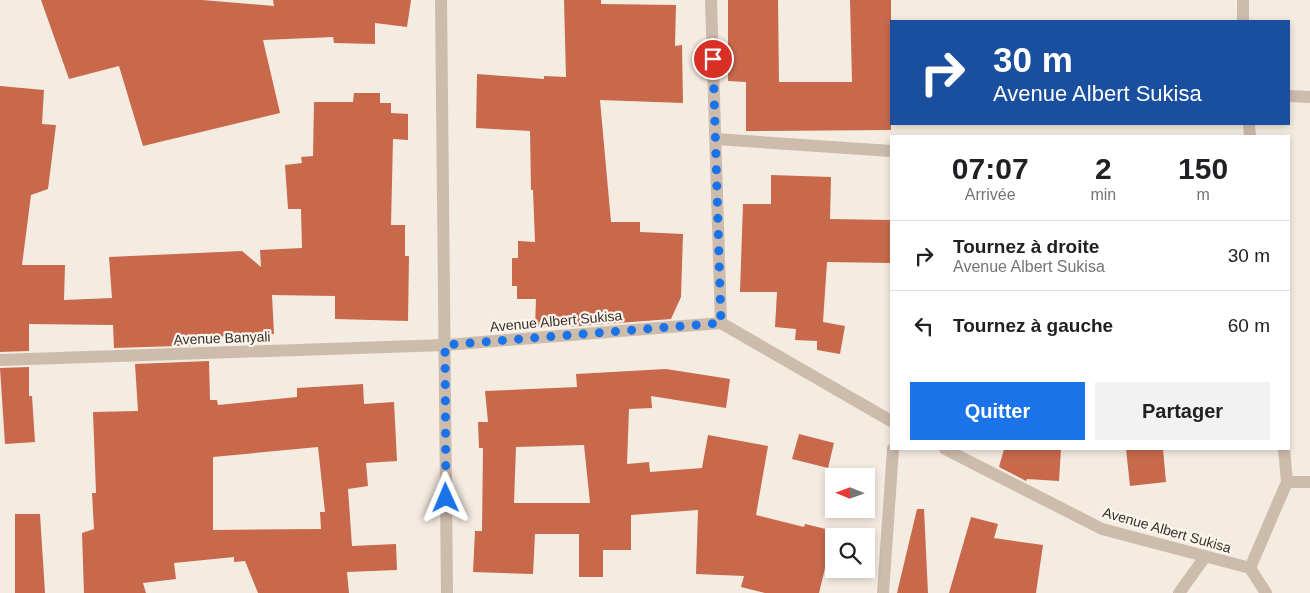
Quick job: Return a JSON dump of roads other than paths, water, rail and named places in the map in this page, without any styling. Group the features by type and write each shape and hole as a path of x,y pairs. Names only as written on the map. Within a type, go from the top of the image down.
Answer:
{"street":[{"path":"441,0 447,593"},
{"path":"711,0 721,323 890,420"},
{"path":"1243,0 1243,20"},
{"path":"1290,96 1310,97"},
{"path":"716,139 890,151"},
{"name":"Avenue Albert Sukisa","path":"445,345 721,323"},
{"name":"Avenue Banyali","path":"0,360 445,345"},
{"path":"883,593 893,450"},
{"name":"Avenue Albert Sukisa","path":"947,450 1102,529 1250,568"},
{"path":"1266,593 1250,568 1288,482 1284,450"},
{"path":"1288,482 1310,482"},
{"path":"1179,593 1205,557"}]}
